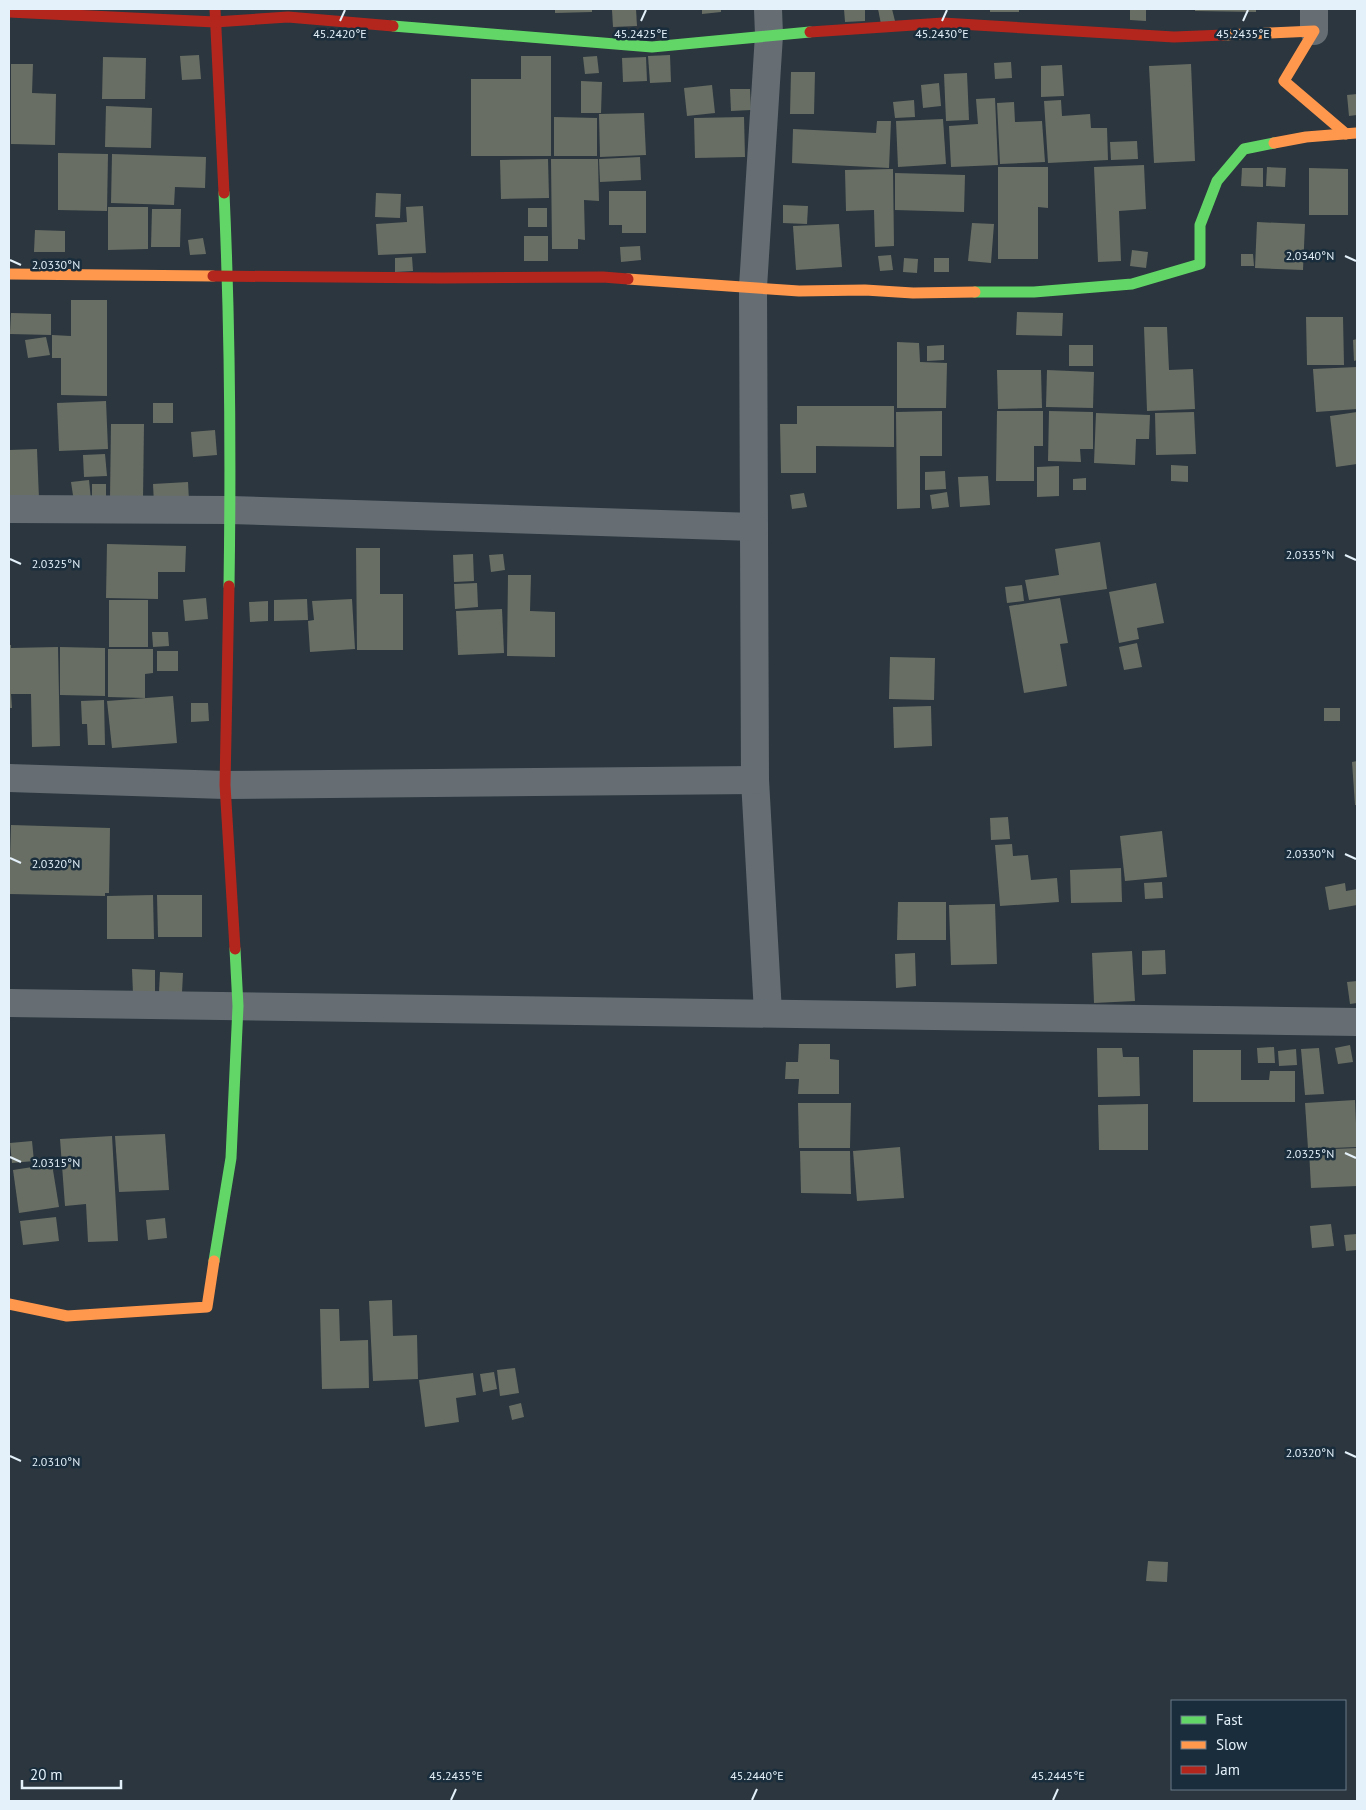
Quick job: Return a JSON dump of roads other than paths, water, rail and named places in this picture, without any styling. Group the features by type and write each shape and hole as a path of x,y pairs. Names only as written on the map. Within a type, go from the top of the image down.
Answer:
{"street":[{"path":"9,1304 67,1316 207,1307 231,1158 238,1006 225,785 230,510 228,276 215,9"},
{"path":"9,12 215,22 288,17 652,47 768,22 943,23 1174,37 1314,20"},
{"path":"1314,20 1284,81 1351,134"},
{"path":"768,22 753,288 755,780 768,1013"},
{"path":"9,274 442,278 603,277 799,291 865,290 913,293 1034,292 1132,284 1200,264 1200,225 1217,181 1244,149 1306,138 1351,134"},
{"path":"9,509 230,510 754,526"},
{"path":"9,778 225,785 755,780"},
{"path":"9,1003 1357,1022"}]}
